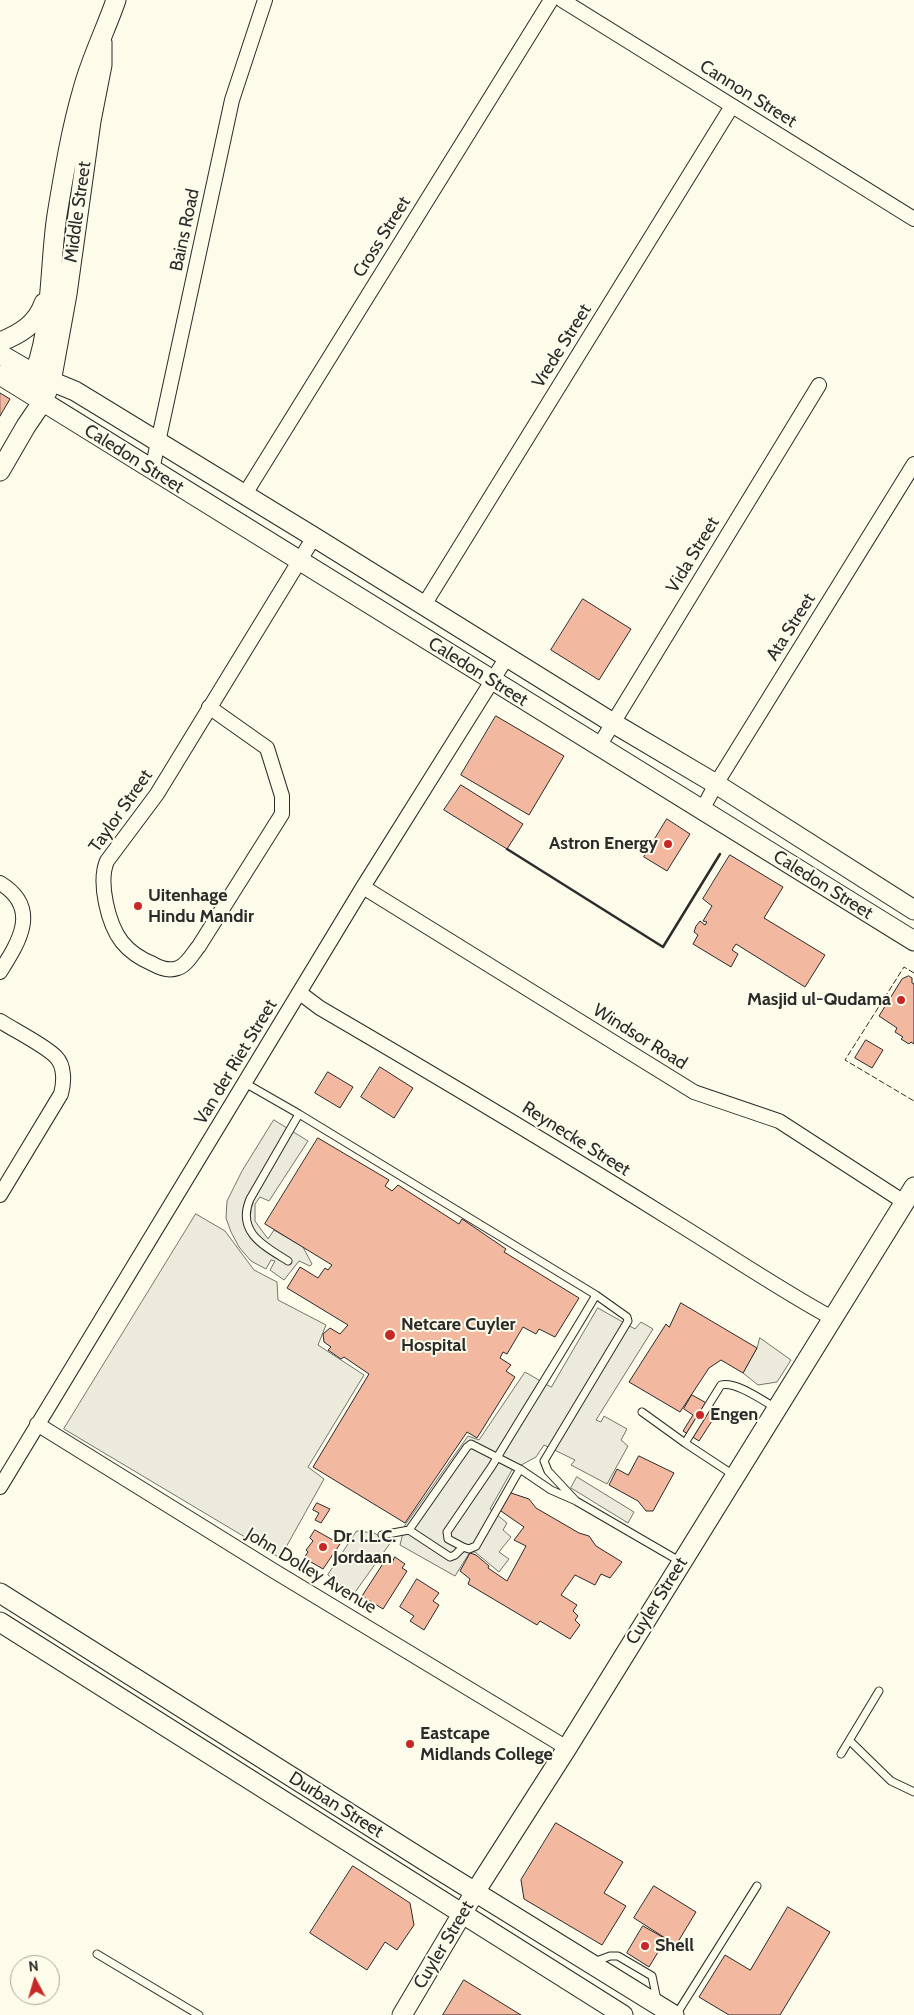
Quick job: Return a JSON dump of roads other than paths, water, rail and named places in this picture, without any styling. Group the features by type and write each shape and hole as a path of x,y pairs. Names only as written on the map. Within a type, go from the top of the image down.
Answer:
{"main road":[{"name":"Middle Street","path":"43,378 43,339 56,218 69,147 83,89 116,0"},
{"name":"Middle Street","path":"43,378 66,302 91,121 102,65 102,42"},
{"path":"0,342 29,326 40,315 50,286"},
{"name":"Caledon Street","path":"0,354 43,378 75,392 245,494 507,658 716,784 914,910"},
{"name":"Caledon Street","path":"0,375 914,941"},
{"path":"26,426 26,392 43,378"},
{"path":"0,471 43,401 43,378"},
{"name":"Cuyler Street","path":"402,2015 475,1892 567,1748 909,1194"},
{"name":"Durban Street","path":"0,1593 669,2012"},
{"name":"Durban Street","path":"0,1622 623,2015"}],"street":[{"name":"Bains Road","path":"152,470 232,100 265,0"},
{"name":"Cross Street","path":"245,494 551,0"},
{"name":"Cannon Street","path":"562,0 914,219"},
{"name":"Vrede Street","path":"424,606 732,106"},
{"name":"Vida Street","path":"599,746 819,385"},
{"name":"Ata Street","path":"702,810 716,784 914,464"},
{"name":"Taylor Street","path":"209,707 267,748 282,796 282,814 199,946 184,965 178,969 162,968 137,956 122,942 114,926 105,895 103,884 104,869 107,862 157,794 209,707 314,537"},
{"name":"Van der Riet Street","path":"0,1487 363,888 491,680 507,658"},
{"path":"0,883 16,897 23,913 23,922 18,942 0,972"},
{"name":"Windsor Road","path":"363,888 694,1092 779,1121 909,1194"},
{"name":"Reynecke Street","path":"300,993 320,1008 480,1102 678,1223 760,1276 832,1318"},
{"path":"0,1021 57,1057 62,1068 64,1080 61,1094 0,1195"},
{"name":"John Dolley Avenue","path":"37,1424 267,1567 567,1748"}],"lane":[{"path":"245,1083 596,1295 627,1317 628,1321 544,1461 548,1472 576,1500"},
{"path":"288,1261 256,1238 248,1226 246,1214 250,1199 299,1114"},
{"path":"520,1469 476,1546 469,1549 448,1539 447,1532 497,1458 596,1295"},
{"path":"686,1443 721,1384 732,1385 776,1408"},
{"path":"642,1412 735,1476"},
{"path":"409,1530 471,1444 479,1446 497,1458 520,1469 550,1490 576,1500 682,1562"},
{"path":"382,1535 409,1530 450,1557 463,1547"},
{"path":"841,1754 879,1691"},
{"path":"850,1740 891,1781 914,1792"},
{"path":"669,2012 758,1886"},
{"path":"97,1954 199,2015"}],"place":[{"name":"Astron Energy","path":"668,844"},
{"name":"Uitenhage Hindu Mandir","path":"138,906"},
{"name":"Masjid ul-Qudama","path":"901,1000"},
{"name":"Netcare Cuyler Hospital","path":"390,1335"},
{"name":"Engen","path":"700,1415"},
{"name":"Dr. I.L.C. Jordaan","path":"323,1547"},
{"name":"Eastcape Midlands College","path":"410,1744"},
{"name":"Shell","path":"645,1946"}]}
